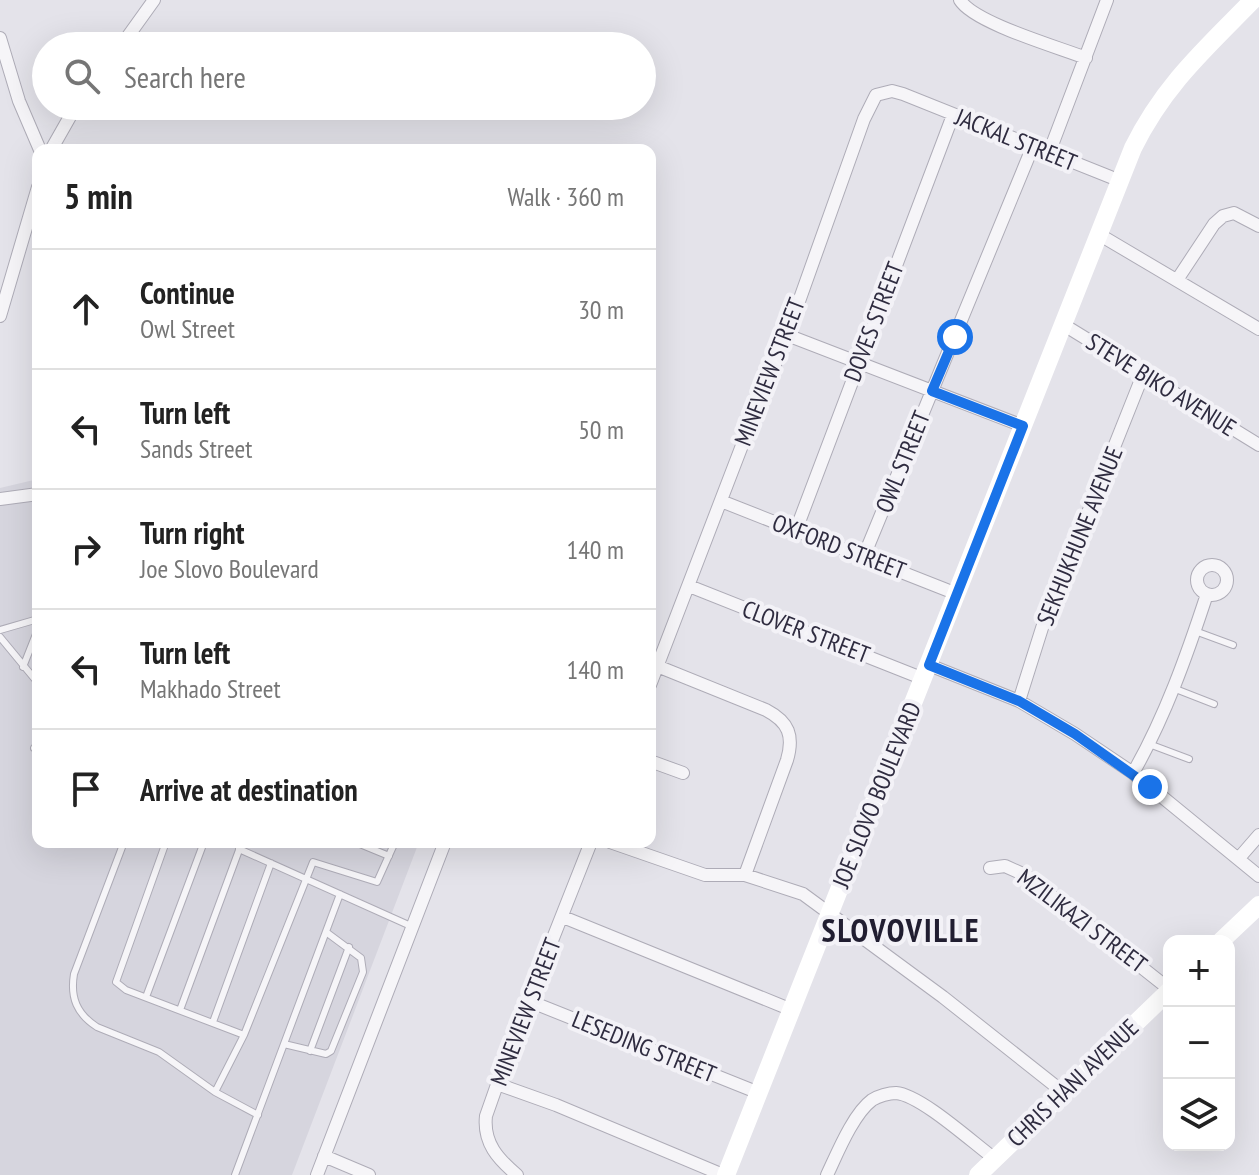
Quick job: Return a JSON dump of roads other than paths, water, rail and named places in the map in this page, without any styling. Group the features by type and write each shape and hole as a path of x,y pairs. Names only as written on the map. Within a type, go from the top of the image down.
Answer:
{"street":[{"path":"131,32 154,0"},
{"path":"1049,153 1107,0"},
{"name":"JOE SLOVO BOULEVARD","path":"725,1175 1100,235 1118,180 1146,120 1164,93 1253,0"},
{"path":"960,1 964,7 986,20 1086,58"},
{"path":"0,38 19,101 37,144"},
{"name":"MINEVIEW STREET","path":"657,666 787,335 868,108 876,95 882,92 892,91 913,99"},
{"name":"JACKAL STREET","path":"913,99 1118,180"},
{"name":"DOVES STREET","path":"796,530 953,115"},
{"path":"54,144 68,120"},
{"name":"OWL STREET","path":"864,556 1033,146"},
{"path":"0,316 32,207"},
{"path":"1177,280 1220,218 1239,214 1259,226"},
{"path":"1100,235 1259,329"},
{"name":"STEVE BIKO AVENUE","path":"1064,325 1259,445"},
{"path":"787,335 1023,426"},
{"name":"SEKHUKHUNE AVENUE","path":"1019,701 1042,628 1144,372"},
{"path":"0,499 32,495"},
{"name":"OXFORD STREET","path":"721,501 957,594"},
{"name":"CLOVER STREET","path":"689,586 926,672 1019,701 1133,773 1259,876"},
{"path":"1133,773 1173,688 1207,594"},
{"path":"657,666 766,710 789,730 791,744 787,760 745,875"},
{"path":"656,763 683,773"},
{"path":"1239,858 1259,835"},
{"path":"317,1175 443,848"},
{"name":"MINEVIEW STREET","path":"517,1175 498,1157 487,1139 486,1116 589,848"},
{"path":"627,848 705,875 745,875 803,894 943,997 1063,1092"},
{"name":"MZILIKAZI STREET","path":"990,868 1005,866 1025,875 1163,985"},
{"path":"1227,935 1259,905"},
{"path":"563,917 792,1010"},
{"name":"CHRIS HANI AVENUE","path":"978,1175 1163,996"},
{"name":"LESEDING STREET","path":"529,1001 759,1093"},
{"path":"497,1084 725,1175"},
{"path":"827,1175 865,1107 881,1096 897,1093 927,1107 995,1159"},
{"path":"324,1156 369,1175"}],"lane":[{"path":"0,630 32,621"},
{"path":"1195,631 1233,645"},
{"path":"0,637 32,677"},
{"path":"23,667 32,644"},
{"path":"1173,688 1214,704"},
{"path":"1149,744 1189,759"},
{"path":"122,848 74,974 74,1003 80,1013 97,1027 159,1052 215,1092 258,1115"},
{"path":"164,848 115,977 121,987 244,1035"},
{"path":"146,997 202,848"},
{"path":"180,1010 240,848"},
{"path":"245,848 413,927"},
{"path":"370,848 389,856"},
{"path":"215,1092 244,1035 314,861 369,882 377,882 392,848"},
{"path":"213,1022 271,863"},
{"path":"235,1175 340,894"},
{"path":"284,1044 326,1054 331,1051 363,972 361,958 326,932"},
{"path":"310,1051 349,947"}],"district":[{"name":"SLOVOVILLE","path":"901,931"}]}
